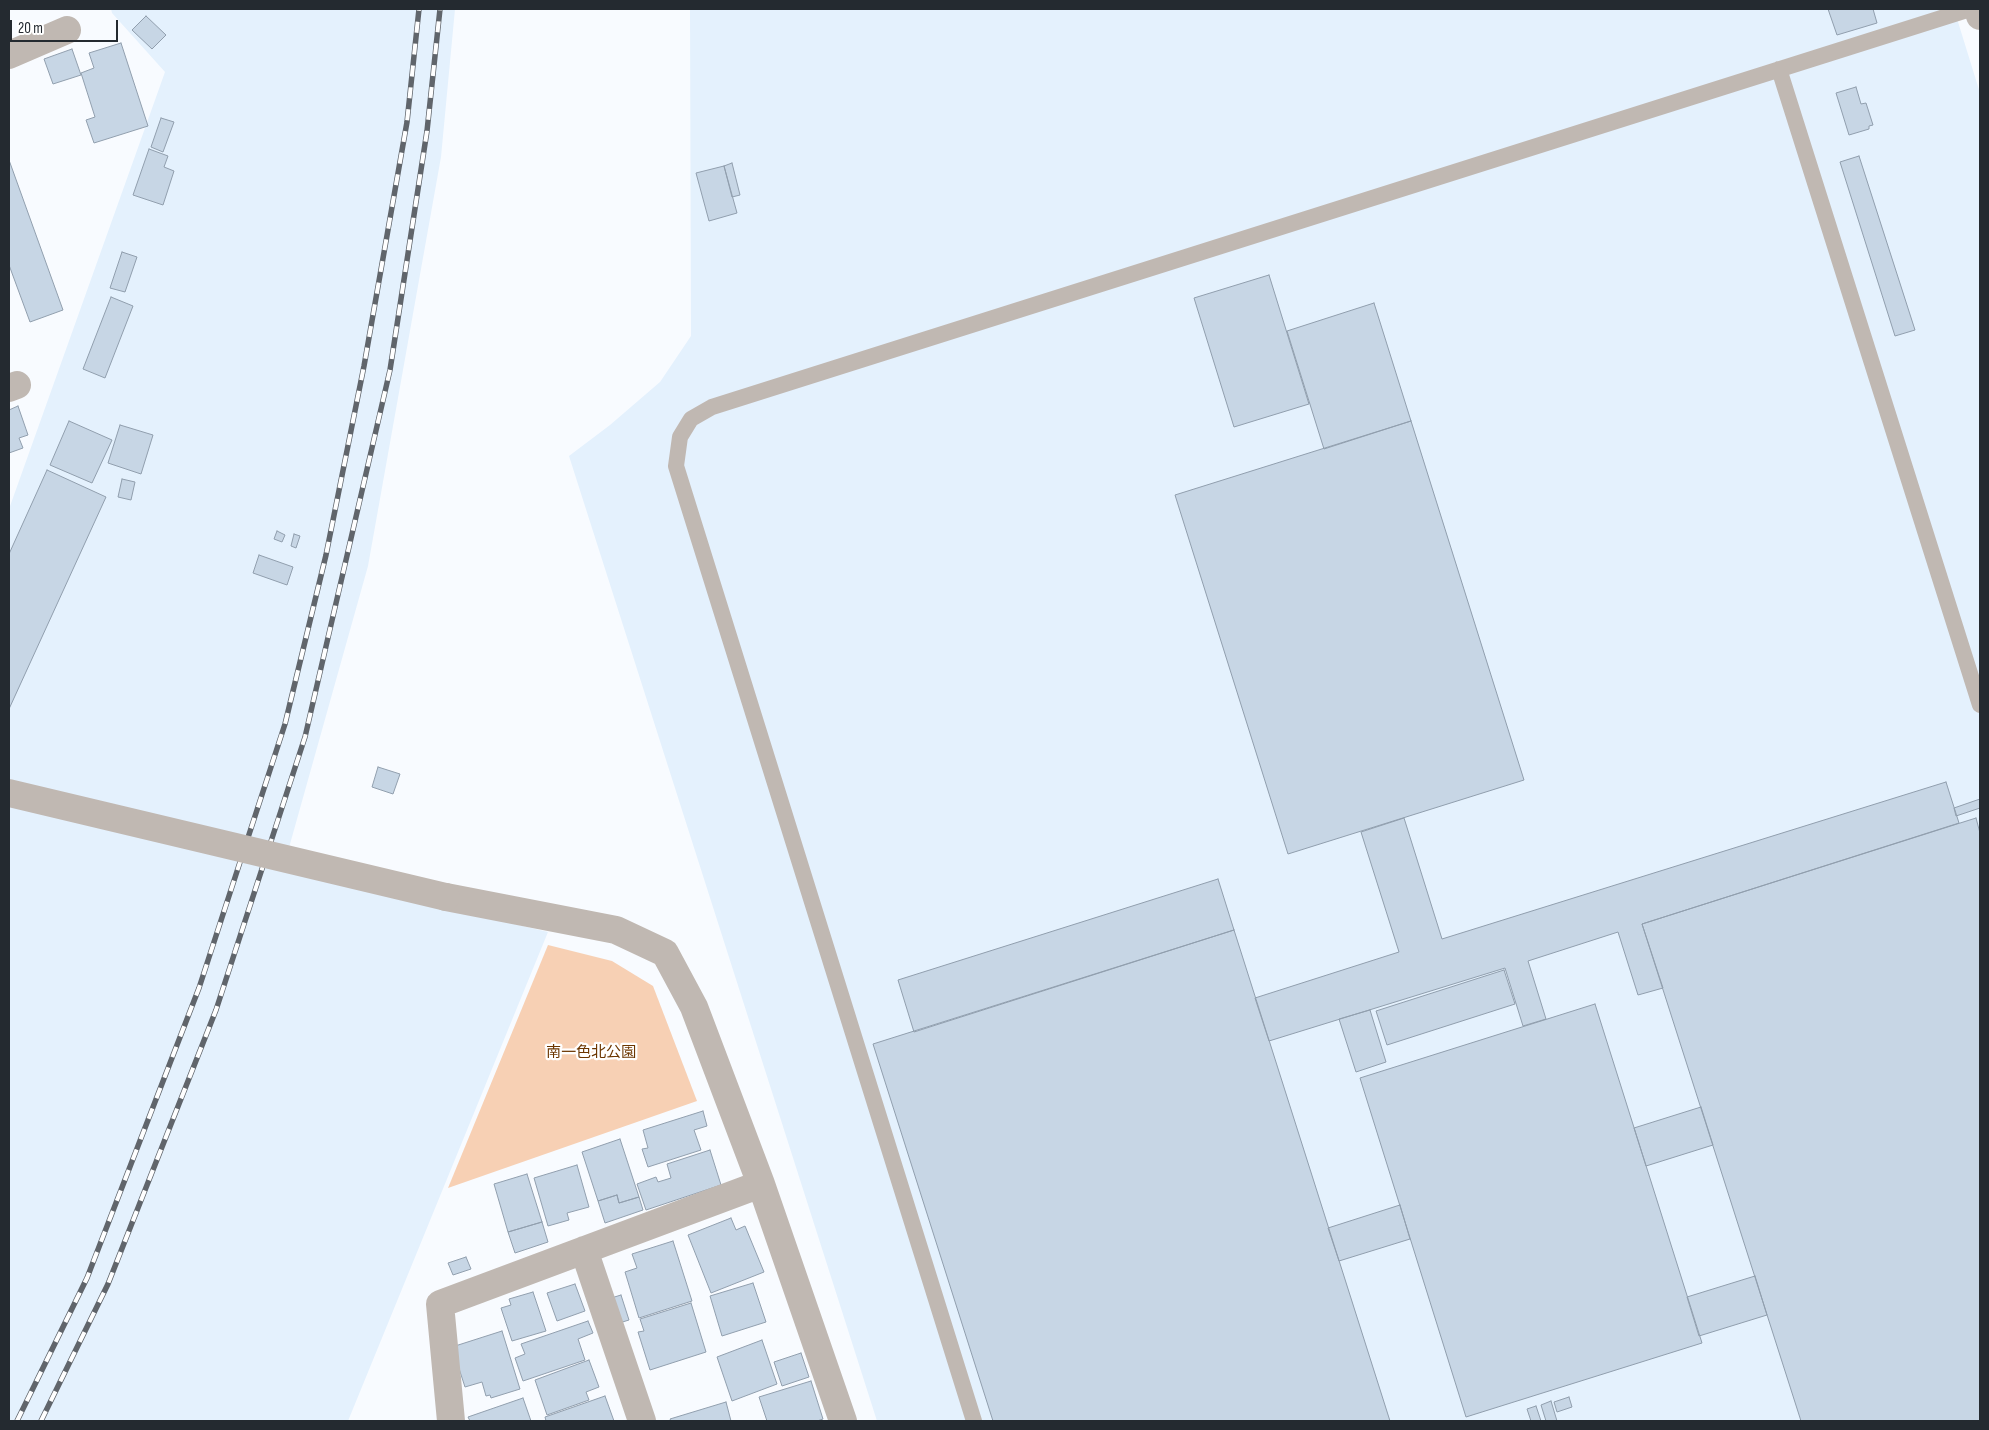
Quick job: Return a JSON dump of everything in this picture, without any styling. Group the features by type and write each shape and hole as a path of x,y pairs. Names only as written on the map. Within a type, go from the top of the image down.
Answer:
{"street":[{"path":"1978,9 1980,16"},
{"path":"9,54 67,30"},
{"path":"9,793 446,897 616,930 665,953 694,1007 761,1184 843,1421"},
{"path":"451,1421 440,1304 761,1184"},
{"path":"584,1250 642,1421"}],"lane":[{"path":"974,1421 676,466 680,437 691,419 712,407 1970,9"},
{"path":"1779,69 1980,705"}],"shaded area":[{"path":"111,9 455,9 441,157 368,566 283,869 548,932 348,1421 9,1421 9,509 165,72 112,13"},
{"path":"690,9 1954,9 1980,93 1980,1421 877,1421 569,456 610,425 660,382 691,336"}],"green space":[{"name":"南一色北公園","path":"548,945 612,961 653,986 697,1101 448,1188"}],"building":[{"path":"1828,9 1873,9 1877,23 1837,35"},
{"path":"146,16 166,35 152,49 132,30"},
{"path":"121,43 148,126 94,143 86,120 95,117 81,73 94,68 89,53"},
{"path":"72,49 81,75 53,84 44,59"},
{"path":"1856,87 1861,104 1866,103 1873,125 1869,126 1869,129 1849,135 1836,93"},
{"path":"161,118 174,122 163,152 151,147"},
{"path":"149,149 168,156 164,167 174,171 163,205 133,195"},
{"path":"1859,156 1915,330 1895,336 1840,162"},
{"path":"9,160 63,310 30,322 9,265"},
{"path":"732,163 740,195 732,197 724,166"},
{"path":"724,166 737,213 709,221 696,173"},
{"path":"122,252 137,257 125,292 110,288"},
{"path":"1269,275 1309,404 1234,427 1194,298"},
{"path":"111,297 133,306 105,378 83,369"},
{"path":"1374,303 1411,421 1324,449 1287,331"},
{"path":"18,406 28,435 19,438 23,448 9,453 9,410"},
{"path":"69,421 112,440 92,483 50,465"},
{"path":"1411,421 1524,780 1288,854 1175,495"},
{"path":"120,425 153,435 141,474 108,463"},
{"path":"47,470 106,497 9,709 9,554"},
{"path":"122,479 135,482 131,500 118,497"},
{"path":"277,531 285,535 282,542 274,539"},
{"path":"294,534 300,536 296,548 291,546"},
{"path":"259,555 293,567 287,585 253,573"},
{"path":"378,767 400,774 393,794 372,787"},
{"path":"1946,782 1959,823 1642,924 1663,988 1638,995 1618,932 1528,961 1546,1019 1523,1026 1505,968 1269,1041 1255,998 1399,952 1361,832 1404,818 1442,939"},
{"path":"1980,799 1980,808 1956,816 1954,808"},
{"path":"1976,818 1980,833 1980,1421 1801,1421 1642,924"},
{"path":"1218,879 1234,930 914,1032 898,980"},
{"path":"1234,930 1390,1421 993,1421 873,1044"},
{"path":"1504,970 1515,1004 1387,1045 1376,1011"},
{"path":"1595,1004 1702,1343 1466,1417 1360,1078"},
{"path":"1370,1010 1386,1062 1356,1072 1339,1019"},
{"path":"1701,1107 1713,1145 1646,1166 1634,1128"},
{"path":"703,1111 707,1126 694,1130 701,1150 648,1167 642,1149 648,1148 643,1130"},
{"path":"620,1139 639,1197 619,1203 617,1195 598,1201 582,1152"},
{"path":"710,1150 721,1185 646,1210 637,1184 656,1177 658,1182 671,1178 667,1164"},
{"path":"577,1165 589,1207 567,1213 569,1220 548,1226 534,1178"},
{"path":"527,1174 542,1222 508,1232 494,1184"},
{"path":"617,1195 619,1203 639,1197 643,1210 605,1223 598,1201"},
{"path":"1400,1205 1410,1239 1339,1261 1328,1228"},
{"path":"731,1218 736,1230 745,1226 764,1272 711,1293 688,1235"},
{"path":"542,1222 548,1242 515,1253 508,1232"},
{"path":"673,1241 692,1301 639,1318 625,1272 637,1268 632,1254"},
{"path":"466,1257 471,1269 453,1275 448,1263"},
{"path":"1755,1276 1767,1315 1699,1336 1687,1297"},
{"path":"753,1283 766,1322 722,1336 710,1296"},
{"path":"575,1284 585,1311 557,1321 547,1293"},
{"path":"533,1292 546,1331 512,1341 501,1308 511,1305 509,1299"},
{"path":"621,1295 629,1320 616,1324 608,1299"},
{"path":"691,1303 706,1352 650,1370 638,1332 644,1331 640,1319"},
{"path":"588,1321 593,1333 578,1339 585,1360 523,1381 515,1358 525,1354 521,1344"},
{"path":"502,1331 520,1389 491,1398 490,1395 486,1396 482,1382 465,1387 452,1347"},
{"path":"762,1340 777,1384 732,1401 717,1357"},
{"path":"801,1353 809,1377 782,1386 774,1362"},
{"path":"589,1360 599,1387 586,1392 589,1400 547,1415 535,1380"},
{"path":"811,1381 823,1419 817,1421 767,1421 759,1397"},
{"path":"605,1396 614,1421 546,1421 545,1417"},
{"path":"1569,1397 1572,1407 1557,1412 1554,1402"},
{"path":"523,1398 531,1421 470,1421 468,1417"},
{"path":"1551,1401 1557,1421 1546,1421 1541,1405"},
{"path":"726,1402 731,1421 671,1421 670,1419"},
{"path":"1536,1406 1541,1421 1531,1421 1527,1409"}],"railway":[{"path":"17,1421 87,1278 199,988 285,724 326,555 364,366 407,122 419,9"},
{"path":"41,1421 108,1284 216,1010 305,737 390,370 427,131 440,9"}]}
